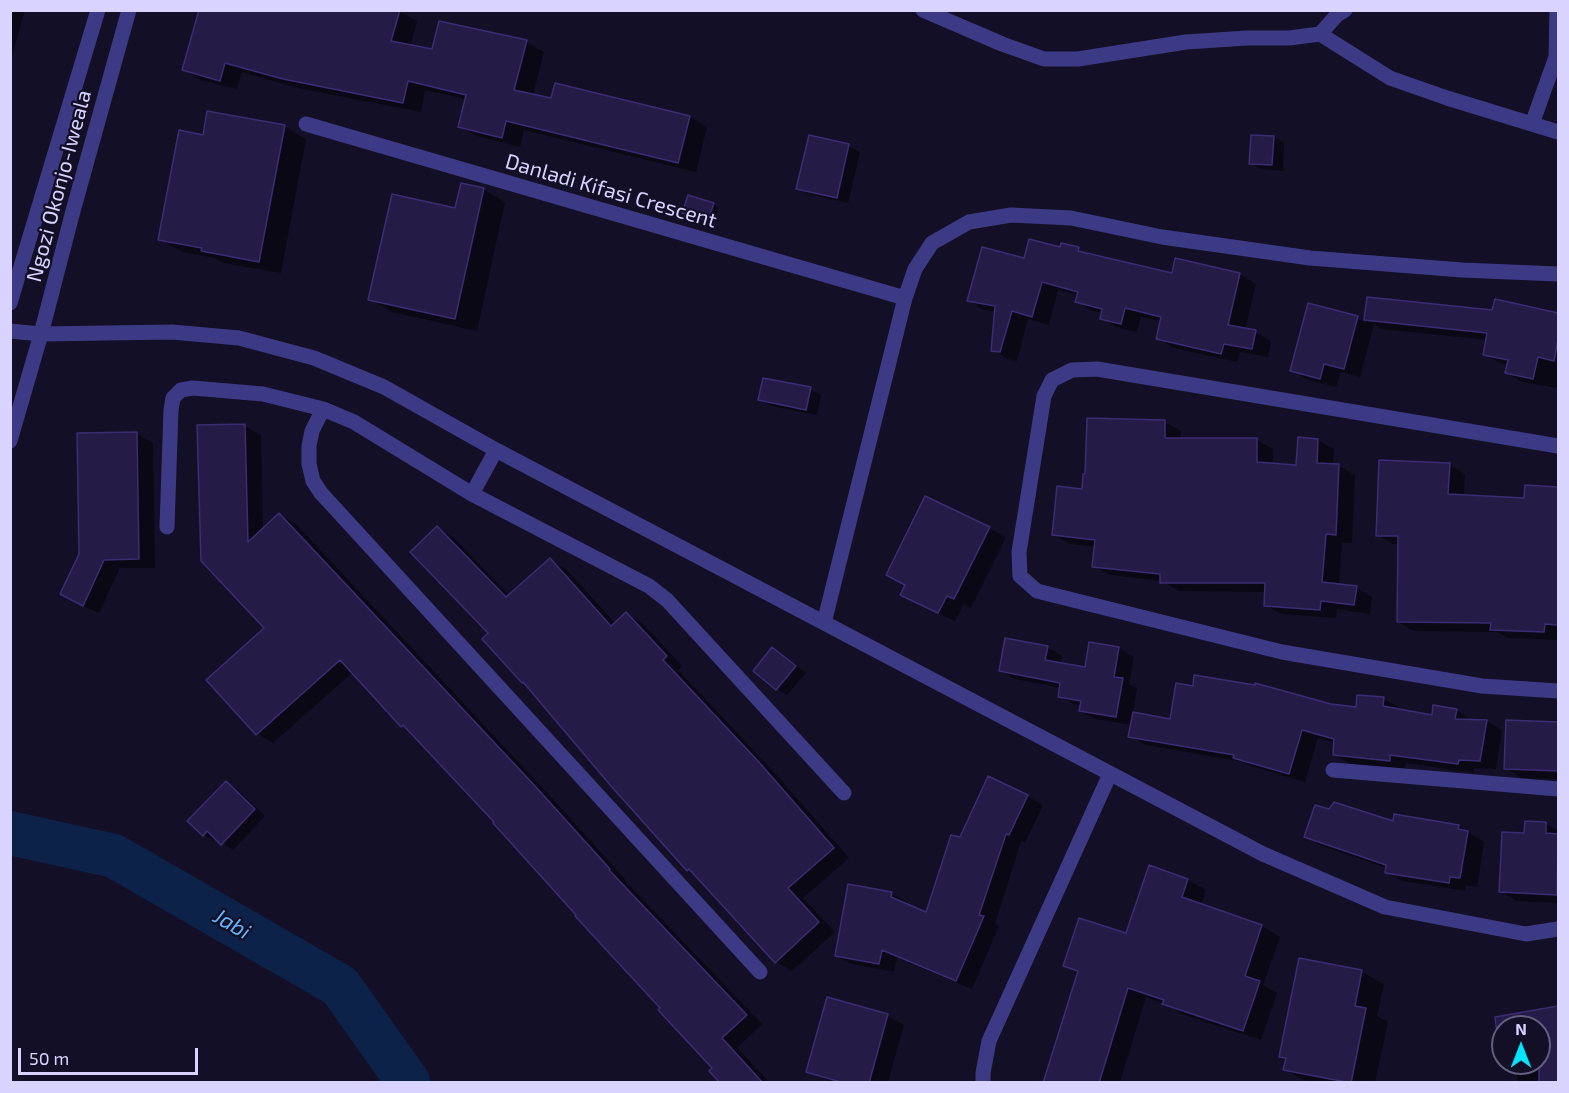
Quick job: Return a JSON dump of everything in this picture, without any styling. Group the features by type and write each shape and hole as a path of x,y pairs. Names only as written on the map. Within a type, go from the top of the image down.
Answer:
{"street":[{"name":"Ngozi Okonjo-Iweala","path":"10,303 98,10"},
{"name":"Ngozi Okonjo-Iweala","path":"10,441 129,10"},
{"path":"923,10 1002,44 1044,59 1078,59 1186,42 1289,38 1320,34 1390,78 1558,132"},
{"path":"1320,34 1337,15 1345,10"},
{"path":"1532,124 1556,57 1557,10"},
{"name":"Danladi Kifasi Crescent","path":"306,124 905,298"},
{"path":"824,623 905,298 915,268 933,243 969,222 1011,216 1071,218 1162,237 1310,258 1461,270 1558,274"},
{"path":"10,331 41,334 172,332 239,338 314,358 384,387 496,450 1263,854 1385,907 1526,934 1558,929"},
{"path":"1558,446 1097,369 1072,370 1052,380 1044,396 1019,552 1020,576 1037,591 1282,652 1482,686 1558,691"},
{"path":"167,527 171,410 173,398 181,390 192,388 263,394 323,409 354,422 472,494 649,586 667,600 844,793"},
{"path":"323,409 312,431 309,446 309,464 313,481 321,493 760,972"},
{"path":"472,494 496,450"},
{"path":"1333,770 1558,789"},
{"path":"983,1083 989,1041 1110,774"}],"building":[{"path":"199,10 400,10 391,41 432,49 439,21 527,40 514,90 551,98 555,83 690,116 678,163 506,121 502,138 458,127 466,95 408,81 403,103 283,79 225,63 220,81 182,70"},
{"path":"207,111 285,125 259,262 158,240 179,130 203,135"},
{"path":"809,135 849,144 837,198 796,189"},
{"path":"1251,135 1274,136 1272,165 1249,164"},
{"path":"461,183 484,188 455,319 368,300 392,194 455,208"},
{"path":"688,195 714,203 708,221 682,213"},
{"path":"1029,239 1060,247 1061,243 1079,247 1078,251 1172,273 1175,258 1240,273 1228,325 1256,330 1252,349 1224,344 1221,354 1156,339 1161,317 1125,308 1121,324 1100,319 1102,309 1075,302 1078,292 1042,282 1032,317 1012,311 1000,352 991,351 995,306 967,301 982,247 1024,258"},
{"path":"1367,297 1492,310 1495,299 1558,313 1558,339 1554,361 1538,357 1533,379 1505,373 1508,360 1483,355 1487,333 1364,320"},
{"path":"1308,303 1358,316 1344,369 1324,364 1320,379 1290,371"},
{"path":"763,378 811,387 806,410 758,400"},
{"path":"1087,418 1165,420 1165,438 1257,438 1257,462 1296,465 1298,437 1318,439 1317,463 1339,464 1336,535 1326,534 1322,582 1357,586 1354,605 1321,601 1320,610 1264,606 1265,583 1160,583 1160,574 1092,567 1095,540 1052,535 1057,486 1082,489 1083,474 1085,474"},
{"path":"245,424 248,542 279,513 535,786 609,870 747,1015 722,1038 763,1083 720,1083 709,1071 712,1068 658,1010 660,1008 575,916 494,822 403,725 401,727 340,660 256,735 206,680 264,628 201,561 197,425"},
{"path":"137,432 139,559 104,560 83,606 60,594 79,554 77,433"},
{"path":"1379,460 1450,463 1448,494 1524,498 1525,485 1558,487 1558,625 1545,624 1544,632 1490,630 1491,623 1397,622 1398,536 1376,536"},
{"path":"925,496 990,527 954,599 947,596 938,613 900,595 905,585 886,575"},
{"path":"437,526 506,597 550,558 611,626 626,612 667,656 663,660 758,761 834,848 788,888 819,922 775,963 689,869 687,871 611,786 523,682 482,639 488,633 410,552"},
{"path":"1005,638 1048,646 1045,660 1085,667 1089,642 1119,647 1114,677 1123,678 1116,717 1079,711 1081,701 1058,697 1060,683 999,671"},
{"path":"772,647 796,666 776,690 753,671"},
{"path":"1194,675 1255,685 1255,683 1331,704 1356,707 1357,695 1384,697 1383,706 1432,715 1433,705 1457,709 1455,719 1487,720 1480,761 1459,760 1458,764 1390,755 1390,761 1333,755 1334,739 1302,730 1289,774 1233,758 1234,755 1128,737 1133,712 1170,719 1176,683 1193,686"},
{"path":"1506,720 1558,722 1558,771 1504,769"},
{"path":"988,776 1028,795 1009,835 1006,834 979,915 984,916 956,981 882,950 879,964 835,956 848,884 892,892 891,897 926,912 951,835 960,837"},
{"path":"226,781 255,809 221,845 207,831 203,836 187,821"},
{"path":"1334,802 1393,821 1394,814 1459,825 1458,829 1468,831 1460,878 1450,877 1449,883 1385,873 1386,865 1304,837 1315,805 1329,809"},
{"path":"1525,821 1546,822 1546,833 1558,834 1557,895 1499,892 1502,832 1524,833"},
{"path":"1149,865 1188,879 1182,897 1262,925 1245,976 1260,981 1243,1031 1162,1004 1164,1000 1128,988 1099,1083 1043,1083 1078,971 1063,966 1079,918 1126,933"},
{"path":"1299,958 1362,970 1355,1006 1366,1008 1351,1083 1283,1070 1286,1058 1279,1057"},
{"path":"827,997 888,1014 869,1083 844,1083 806,1072"},
{"path":"1558,1006 1558,1083 1539,1083 1539,1075 1551,1075 1551,1015 1506,1015"}],"waterway":[{"name":"Jabi","path":"10,833 114,856 340,986 408,1082"}]}
